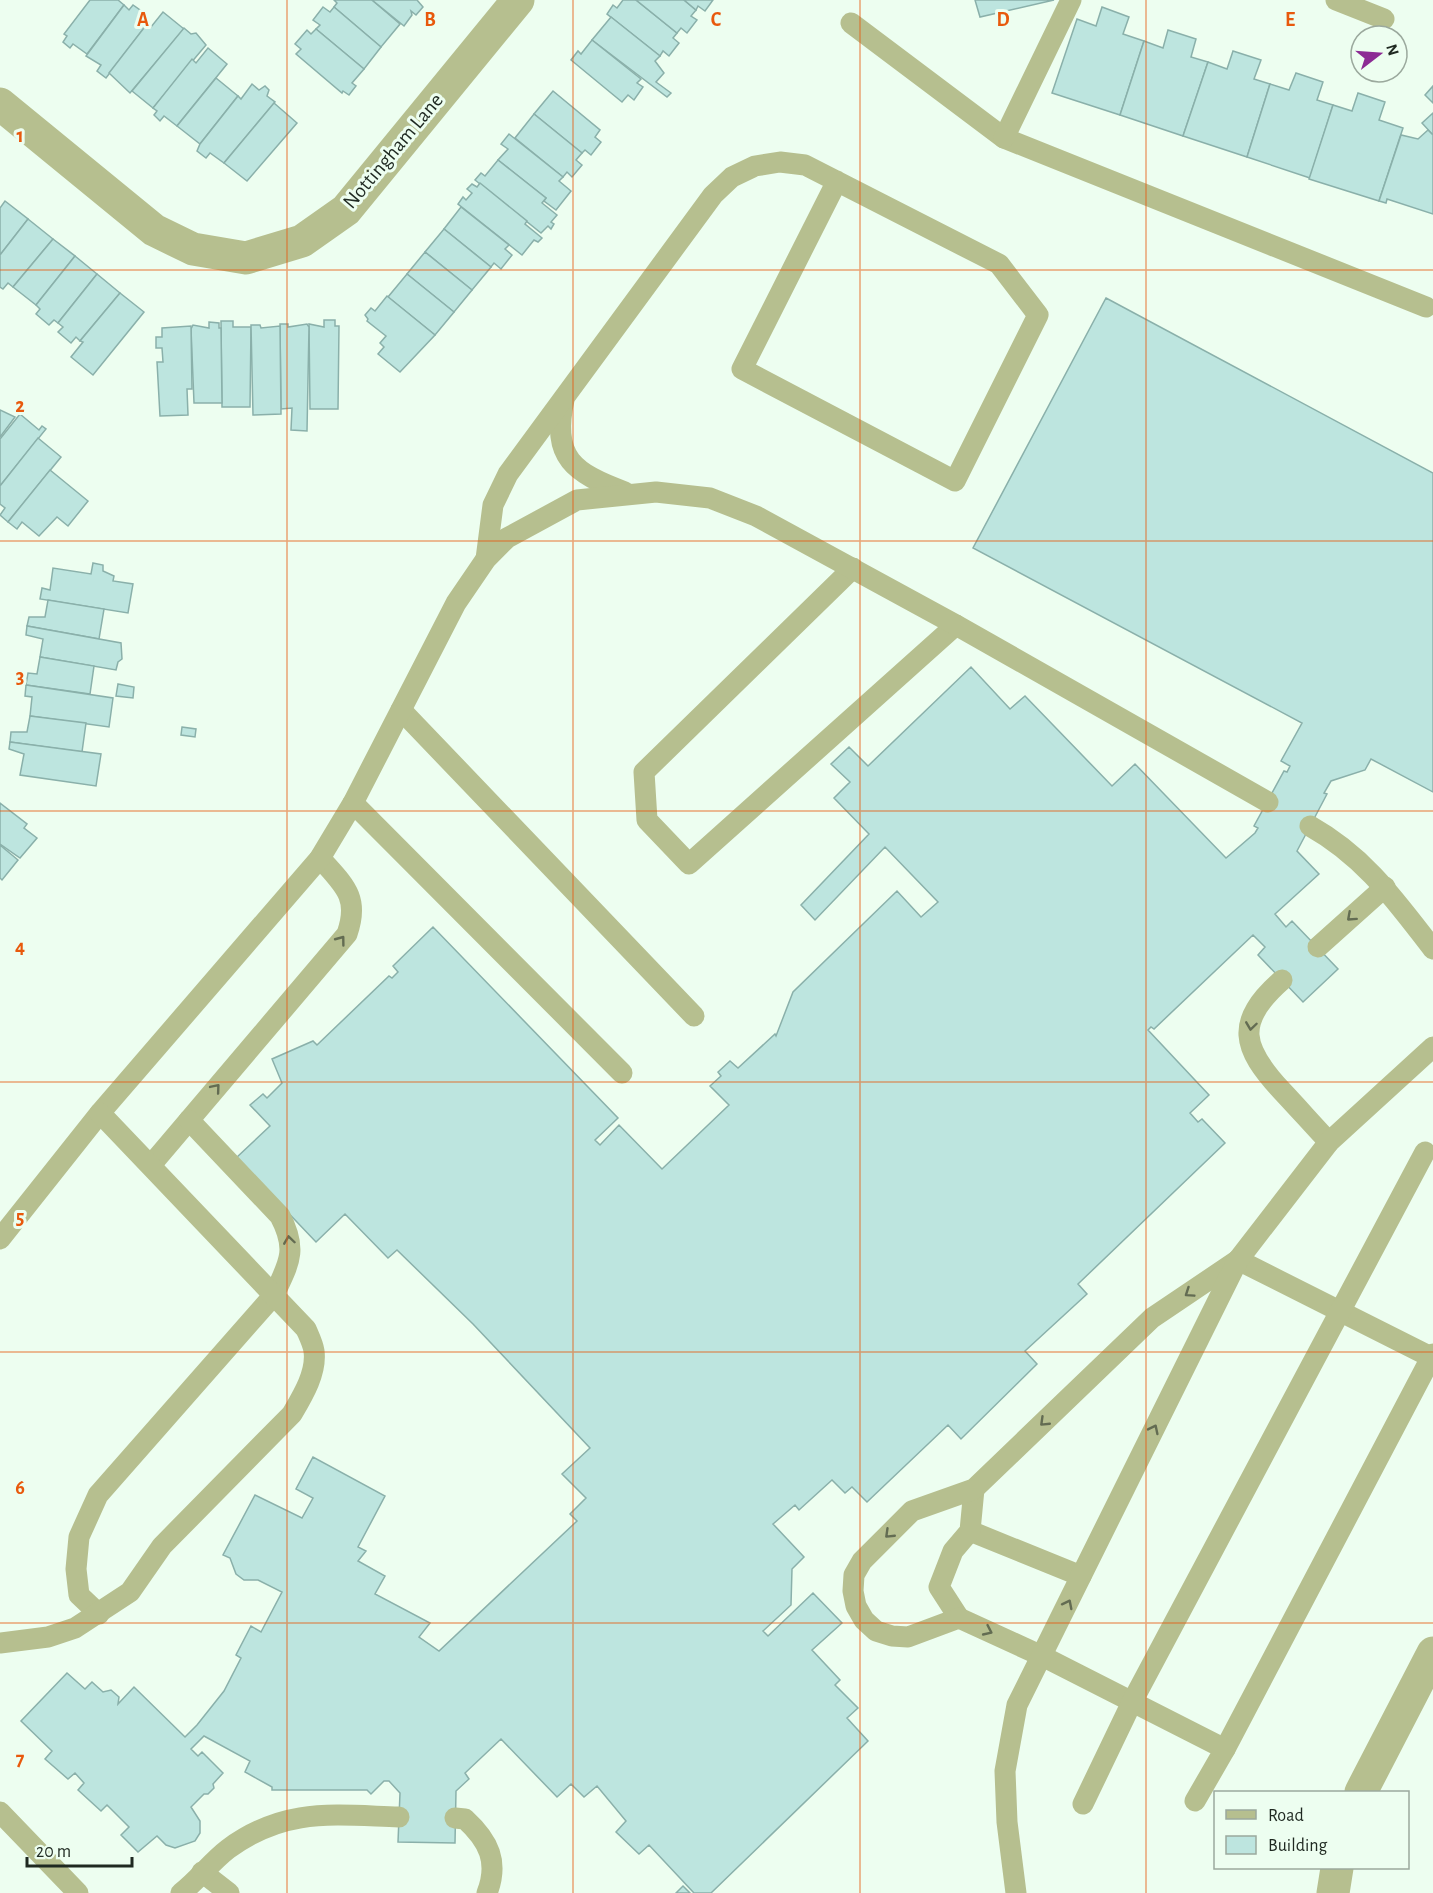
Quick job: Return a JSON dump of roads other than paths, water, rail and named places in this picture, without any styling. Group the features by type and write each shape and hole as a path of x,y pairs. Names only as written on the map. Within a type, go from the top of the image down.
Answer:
{"street":[{"name":"Nottingham Lane","path":"0,104 154,230 193,249 246,258 302,241 346,210 518,0"},
{"path":"1362,1791 1433,1653"},
{"path":"1333,1893 1337,1869"}],"lane":[{"path":"1004,138 1071,0"},
{"path":"1336,0 1384,20"},
{"path":"850,22 1004,138 1431,307"},
{"path":"486,559 492,505 508,474 713,195 732,177 754,166 780,162 805,165 837,181 999,264 1038,315 955,481 742,369 837,181"},
{"path":"566,394 560,435 563,450 571,463 583,474 629,494"},
{"path":"0,1239 100,1113 320,858 353,803 456,603 486,559 507,538 577,500 656,492 710,498 756,516 956,625 1268,802"},
{"path":"853,568 644,772 647,820 689,864 956,625"},
{"path":"401,710 694,1016"},
{"path":"353,803 622,1073"},
{"path":"1310,826 1341,843 1385,887 1433,948"},
{"path":"150,1165 347,934 354,915 347,888 320,858"},
{"path":"1317,947 1385,887"},
{"path":"1282,980 1265,994 1254,1009 1249,1026 1250,1044 1256,1061 1267,1075 1329,1142"},
{"path":"1016,1893 1007,1821 1005,1771 1017,1705 1238,1260 1329,1142 1433,1047"},
{"path":"0,1643 48,1637 75,1628 130,1592 162,1546 292,1414 313,1370 314,1352 306,1329 100,1113"},
{"path":"99,1614 79,1595 76,1569 79,1537 98,1495 274,1295 291,1258 291,1236 280,1216 189,1120"},
{"path":"1083,1804 1132,1702 1425,1152"},
{"path":"1195,1801 1225,1749 1432,1355 1238,1260"},
{"path":"959,1618 908,1637 892,1636 876,1631 864,1620 856,1606 853,1591 855,1575 862,1561 912,1511 974,1489 1152,1318 1238,1260"},
{"path":"974,1489 970,1531 953,1551 939,1587 959,1618 1042,1656 1225,1749"},
{"path":"970,1531 1081,1576"},
{"path":"0,1812 78,1893"},
{"path":"181,1893 228,1850 262,1827 301,1816 399,1817"},
{"path":"455,1818 465,1819 488,1845 493,1861 492,1878 487,1893"},
{"path":"202,1872 229,1893"}]}
